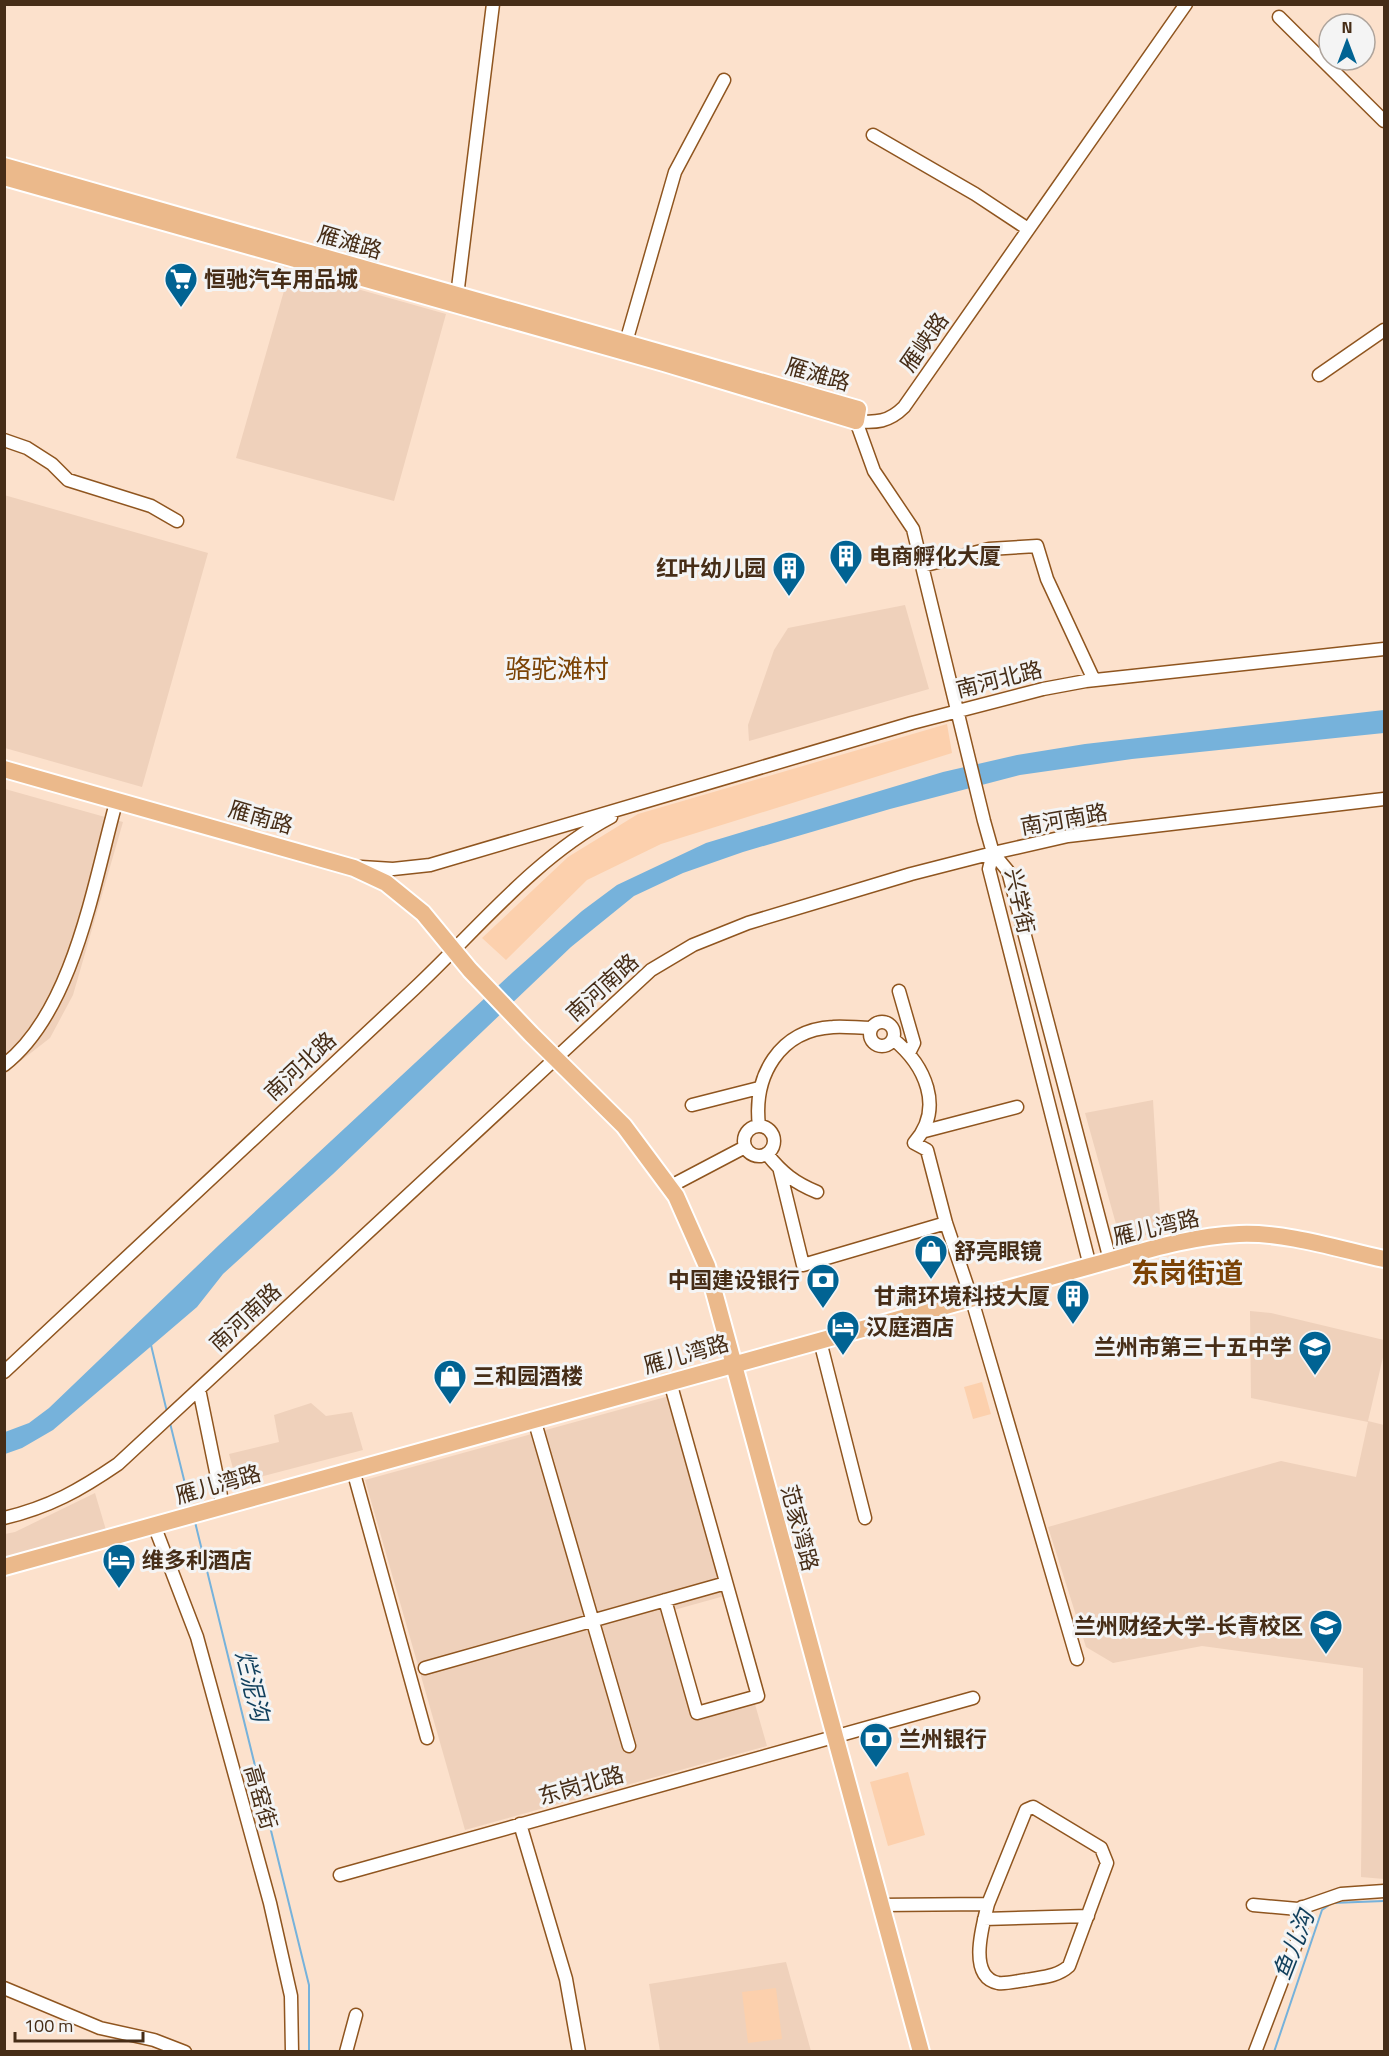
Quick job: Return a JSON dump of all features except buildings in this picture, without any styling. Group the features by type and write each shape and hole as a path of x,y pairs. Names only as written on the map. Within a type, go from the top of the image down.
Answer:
{"main road":[{"name":"雁滩路","path":"4,166 858,410 856,422 664,363 4,177"},
{"name":"雁南路","path":"4,769 117,799 345,865 368,874 404,895 470,970 531,1034"},
{"name":"范家湾路","path":"531,1034 624,1126 676,1196 706,1266 921,2052"},
{"name":"雁儿湾路","path":"4,1567 1110,1260 1207,1237 1241,1234 1278,1237 1384,1259"}],"street":[{"path":"457,296 493,4"},
{"name":"雁峡路","path":"856,422 875,423 894,417 904,407 1186,4"},
{"path":"1279,17 1384,121"},
{"path":"626,342 675,172 724,80"},
{"path":"873,135 975,194 1028,230"},
{"path":"1319,375 1384,330"},
{"path":"856,422 874,471 913,529 956,711 993,853"},
{"path":"4,440 27,448 52,464 68,480 151,506 177,521"},
{"path":"922,566 989,549 1037,546 1047,579 1094,680"},
{"name":"南河北路","path":"345,865 393,869 430,865 956,711 1043,688 1094,680 1384,649"},
{"path":"4,1065 40,1027 68,975 117,799"},
{"name":"南河南路","path":"4,1518 37,1510 72,1494 118,1464 651,970 693,945 748,923 911,874 1068,836 1384,799"},
{"name":"南河北路","path":"4,1372 556,854 608,818 635,805"},
{"name":"兴学街","path":"993,853 1008,871 1110,1260"},
{"name":"兴学街","path":"993,853 989,869 1090,1266"},
{"path":"899,991 914,1043 909,1053"},
{"path":"759,1126 757,1107 759,1088 775,1056 794,1037 832,1027 871,1028 879,1022 887,1023 892,1028 893,1039 920,1067 928,1087 929,1109 925,1131 914,1143 927,1150 946,1223 972,1300 1077,1659"},
{"path":"692,1105 759,1088"},
{"path":"925,1131 1017,1107"},
{"path":"759,1126 767,1128 773,1135 773,1147 767,1154 754,1155 745,1147 744,1139 747,1131 759,1126"},
{"path":"669,1187 745,1147"},
{"path":"767,1154 780,1171 797,1184 817,1192"},
{"path":"780,1171 803,1264 946,1223"},
{"path":"820,1341 865,1518"},
{"path":"665,1600 697,1713 758,1696 670,1382"},
{"path":"196,1392 219,1507"},
{"path":"534,1419 629,1746"},
{"path":"353,1470 427,1738"},
{"name":"高窑街","path":"154,1525 197,1637 270,1903 291,1996 292,2052"},
{"path":"425,1668 726,1583"},
{"name":"东岗北路","path":"340,1875 973,1698"},
{"path":"1034,1807 1105,1852 1107,1863 1073,1960 1064,1971 1004,1983 986,1976 980,1965 987,1904 1026,1810 1034,1807"},
{"path":"520,1824 566,1979 579,2052"},
{"path":"1253,1905 1302,1907 1341,1894 1384,1891"},
{"path":"879,1905 987,1904"},
{"path":"1255,2052 1298,1939 1302,1924 1302,1907"},
{"path":"984,1919 1088,1916"},
{"path":"4,1988 100,2028 154,2040 185,2052"},
{"path":"346,2052 356,2015"}],"shaded area":[{"path":"290,270 446,314 394,501 236,458"},
{"path":"4,495 208,553 142,787 5,748"},
{"path":"905,605 929,689 749,741 748,725 774,650 788,628"},
{"path":"947,724 952,753 661,844 587,880 506,960 482,938 568,857 638,814"},
{"path":"5,789 123,822 73,995 50,1038 5,1073"},
{"path":"1153,1100 1161,1231 1121,1242 1085,1113"},
{"name":"兰州财经大学-长青校区","path":"1250,1311 1271,1313 1384,1340 1384,1353 1368,1421 1384,1425 1384,1879 1361,1877 1363,1668 1202,1646 1113,1663 1086,1647 1048,1527 1281,1461 1356,1477 1368,1422 1251,1398"},
{"path":"982,1382 991,1414 973,1419 964,1387"},
{"path":"680,1393 735,1593 674,1610 701,1708 752,1694 767,1746 465,1830 365,1480"},
{"path":"311,1403 326,1416 352,1412 363,1450 237,1483 229,1454 279,1442 274,1415"},
{"path":"95,1493 106,1530 5,1558 5,1534 15,1532"},
{"path":"908,1772 925,1835 888,1846 870,1782"},
{"path":"786,1962 811,2051 660,2051 649,1984"},
{"path":"776,1988 782,2039 748,2043 742,1992"}],"water":[{"path":"1384,710 1384,733 1132,759 1020,775 890,809 743,852 683,873 634,896 571,947 333,1174 223,1274 197,1307 53,1430 22,1448 5,1454 5,1432 29,1423 49,1408 219,1245 513,972 582,911 617,885 706,843 943,772 1017,755 1085,744"}],"waterway":[{"name":"烂泥沟","path":"151,1345 167,1412"},
{"name":"烂泥沟","path":"170,1423 191,1508"},
{"name":"烂泥沟","path":"195,1522 309,1985 309,2052"},
{"name":"鱼儿沟","path":"1274,2052 1322,1910 1332,1903 1384,1901"}],"place":[{"name":"恒驰汽车用品城","path":"181,308"},
{"name":"电商孵化大厦","path":"846,585"},
{"name":"红叶幼儿园","path":"789,597"},
{"name":"舒亮眼镜","path":"931,1280"},
{"name":"中国建设银行","path":"823,1309"},
{"name":"甘肃环境科技大厦","path":"1073,1325"},
{"name":"汉庭酒店","path":"843,1356"},
{"name":"兰州市第三十五中学","path":"1315,1376"},
{"name":"三和园酒楼","path":"450,1405"},
{"name":"维多利酒店","path":"119,1589"},
{"name":"兰州财经大学-长青校区","path":"1326,1655"},
{"name":"兰州银行","path":"876,1768"}],"district":[{"name":"骆驼滩村","path":"557,669"},
{"name":"东岗街道","path":"1187,1273"}]}
